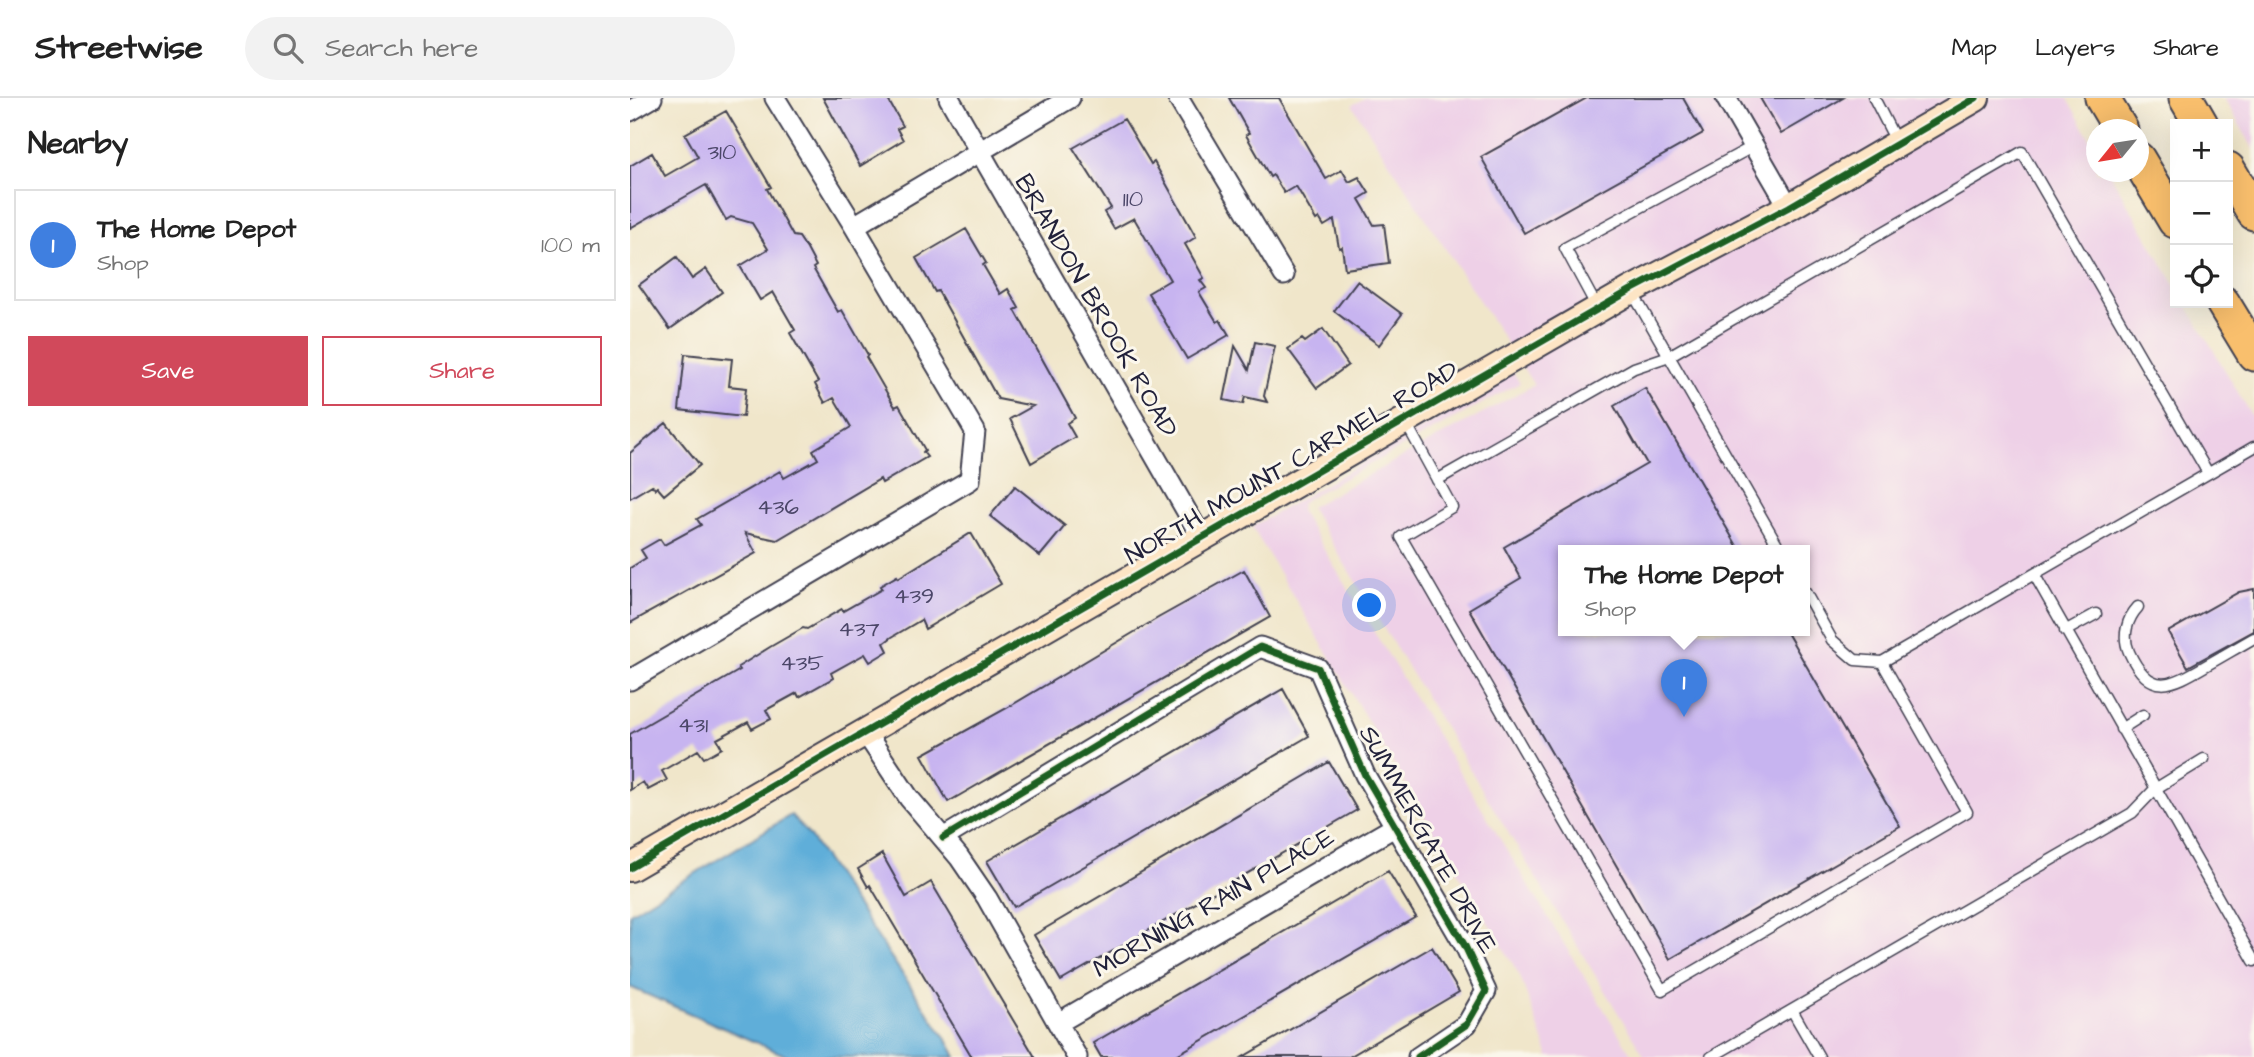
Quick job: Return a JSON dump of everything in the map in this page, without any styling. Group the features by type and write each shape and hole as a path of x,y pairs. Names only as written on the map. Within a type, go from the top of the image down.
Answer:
{"highway":[{"path":"2102,98 2114,119"},
{"path":"2186,98 2198,119"},
{"path":"2236,175 2254,213"},
{"path":"2149,178 2170,213"},
{"path":"2226,308 2254,354"}],"street":[{"path":"630,111 652,98"},
{"path":"630,680 970,480 975,431 775,98"},
{"name":"BRANDON BROOK ROAD","path":"948,98 1202,538"},
{"path":"854,226 1070,98"},
{"path":"1178,98 1284,275"},
{"path":"1726,98 1789,207"},
{"name":"NORTH MOUNT CARMEL ROAD","path":"630,868 1632,290 1789,207 1976,98"},
{"name":"SUMMERGATE DRIVE","path":"943,838 1259,647 1318,668 1365,775 1465,946 1486,991 1467,1024 1418,1057"},
{"path":"865,732 909,798 943,838 987,898 1077,1057"},
{"name":"MORNING RAIN PLACE","path":"1058,1023 1395,827"}],"lane":[{"path":"1874,98 1898,143"},
{"path":"1598,310 1565,248 1754,146"},
{"path":"1437,480 1634,368 1669,356 2022,152 2208,473"},
{"path":"1632,290 1778,545"},
{"path":"1404,421 1452,507 1401,537 1662,990 1966,812 1882,662"},
{"path":"1810,601 1832,640 1855,660 1882,662 2254,447"},
{"path":"2034,574 2254,961"},
{"path":"2138,607 2129,622 2125,640 2141,673 2152,681 2165,684 2180,681 2254,638"},
{"path":"2065,631 2096,614"},
{"path":"2120,729 2143,716"},
{"path":"1711,1057 2132,813 2155,789 2204,759"},
{"path":"1792,1010 1819,1057"}],"shaded area":[{"path":"1365,98 2067,98 2086,131 2086,182 2115,182 2170,276 2170,308 2189,308 2254,420 2254,1057 1645,1057 1310,507 1534,385 1352,105"},
{"path":"2224,98 2254,98 2254,150"},
{"path":"1513,372 1520,383 1306,499 1300,510 1633,1057 1549,1057 1520,976 1252,527 1498,384 1497,381"}],"water":[{"path":"791,815 809,835 956,1057 789,1057 630,987 630,913"}],"building":[{"path":"823,98 887,98 903,126 897,129 903,140 860,166"},
{"path":"1229,98 1279,98 1326,179 1342,170 1349,182 1359,177 1369,193 1359,199 1374,225 1384,224 1389,263 1345,269 1334,220 1324,226 1319,218 1316,220 1296,186 1284,193 1273,175 1270,177"},
{"path":"1587,98 1683,98 1703,133 1524,233 1481,157"},
{"path":"1760,98 1843,98 1781,134"},
{"path":"726,111 771,187 767,189 793,236 799,237 807,249 816,266 813,268 838,312 842,310 868,355 866,357 895,407 899,405 927,457 882,483 880,479 777,540 745,533 756,553 630,623 630,568 646,558 641,550 660,539 664,545 701,525 697,519 780,471 784,478 818,459 813,450 851,427 834,398 825,403 815,384 818,382 790,333 795,330 773,292 760,300 740,266 768,249 752,223 731,217 726,220 706,185 630,228 630,166 652,153 665,176 698,157 685,134"},
{"path":"1124,119 1151,164 1154,162 1196,237 1185,244 1204,278 1200,280 1206,288 1199,292 1217,322 1220,320 1229,335 1187,359 1148,293 1170,280 1134,218 1114,229 1104,212 1111,208 1073,148"},
{"path":"966,229 1000,294 1008,289 1019,308 1015,310 1075,418 1067,423 1075,437 1031,463 1010,419 1033,406 998,399 938,291 935,292 916,258"},
{"path":"677,257 692,279 706,269 722,292 670,329 639,285"},
{"path":"1357,281 1402,314 1379,345 1334,311"},
{"path":"1323,329 1348,365 1317,388 1288,349 1302,339 1305,342"},
{"path":"1255,342 1275,346 1264,396 1267,402 1245,397 1243,404 1224,400 1235,346 1249,370"},
{"path":"685,354 732,359 729,386 746,388 743,417 679,410"},
{"path":"1645,388 1737,545 1558,545 1558,636 1789,636 1900,826 1670,959 1469,609 1521,578 1504,547 1647,464 1614,406"},
{"path":"666,423 700,465 664,495 652,485 630,498 630,453"},
{"path":"1015,486 1065,526 1040,556 990,516"},
{"path":"971,533 1001,584 925,629 921,620 892,637 884,643 888,651 870,662 865,654 831,673 833,678 799,697 797,693 766,710 771,719 752,729 748,722 717,739 722,748 704,758 698,750 662,771 667,780 648,790 643,782 630,790 630,734 740,670 738,667 770,647 882,589 880,586 897,576 898,578"},
{"path":"1244,570 1270,617 948,802 922,755"},
{"path":"2254,589 2254,631 2188,667 2168,632 2239,592"},
{"path":"1283,689 1309,736 1014,907 987,861"},
{"path":"1329,762 1357,810 1061,981 1034,935"},
{"path":"882,854 906,897 931,882 1035,1057 972,1057 858,869"},
{"path":"1388,871 1416,917 1173,1057 1101,1057 1093,1043"},
{"path":"1432,947 1459,992 1349,1057 1243,1057"}],"cycle path":[{"path":"630,868 1631,290 1789,207 1976,98"},
{"path":"943,838 1260,647 1318,668 1365,775 1465,946 1486,991 1467,1024 1418,1057"}],"place":[{"name":"The Home Depot","path":"1684,717"}]}
